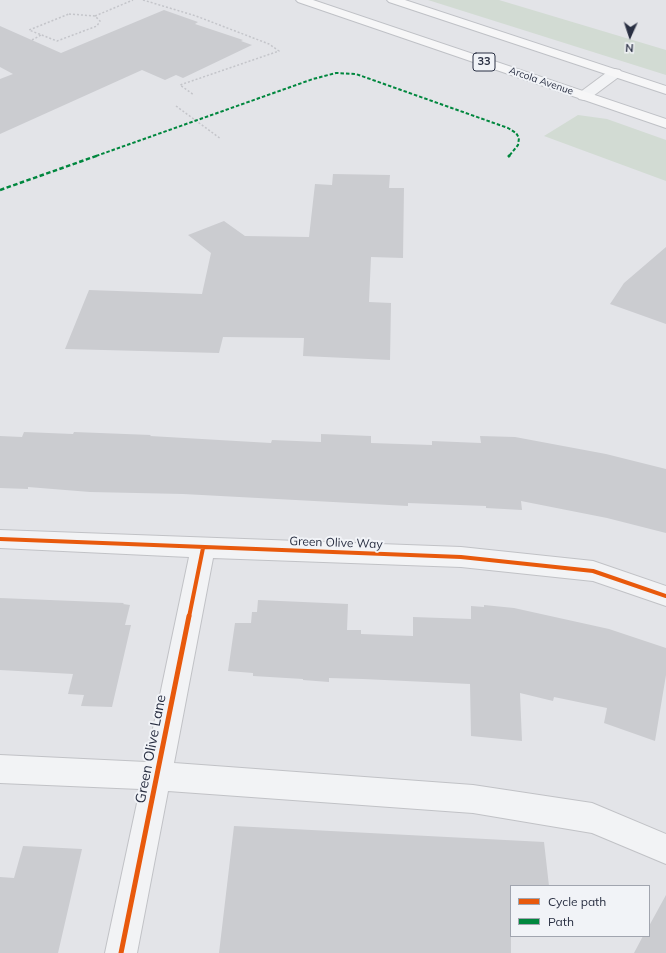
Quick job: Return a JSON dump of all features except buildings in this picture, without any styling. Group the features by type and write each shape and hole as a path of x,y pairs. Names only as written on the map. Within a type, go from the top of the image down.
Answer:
{"main road":[{"name":"Arcola Avenue","path":"302,0 666,124"},
{"path":"393,0 666,90"}],"street":[{"path":"584,96 615,73"},
{"name":"Green Olive Way","path":"0,539 461,557 593,571 666,596"},
{"name":"Green Olive Lane","path":"121,953 202,548"},
{"path":"0,769 157,776 473,798 592,818 666,849"}],"path":[{"path":"95,16 100,21 97,26 57,41 29,30 69,14 95,16 134,0"},
{"path":"143,0 196,16 269,44 276,48 279,52 180,85 194,95"},
{"path":"32,40 41,35"},
{"path":"176,106 221,139"}],"shaded area":[{"path":"428,0 499,0 666,50 666,75"},
{"path":"578,115 607,119 666,140 666,181 544,136"}],"marked path":[{"path":"0,190 313,79 336,73 356,74 508,128 516,133 519,138 518,145 508,157"}],"cycle path":[{"path":"0,539 461,557 593,571 666,596"},
{"path":"121,953 203,548"}]}
